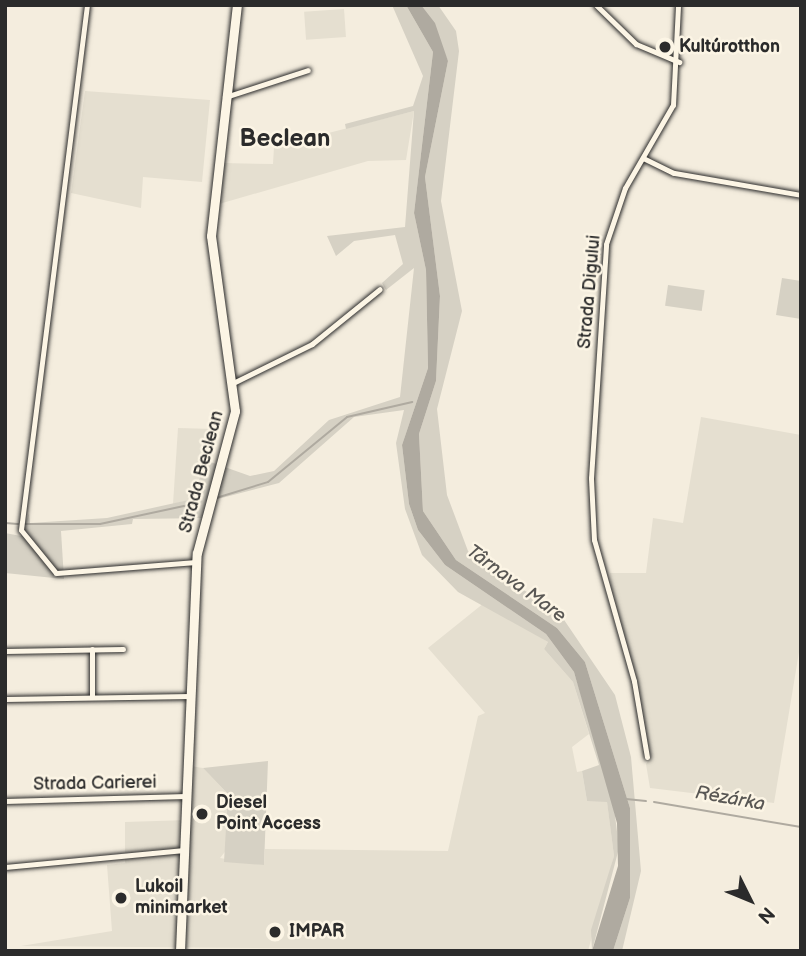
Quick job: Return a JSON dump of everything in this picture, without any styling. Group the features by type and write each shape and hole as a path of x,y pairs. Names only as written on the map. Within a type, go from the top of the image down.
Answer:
{"main road":[{"name":"Strada Beclean","path":"180,951 197,562 233,430 234,382 211,247 222,98 237,5"}],"street":[{"path":"87,5 21,530 56,573 197,562"},
{"path":"596,5 636,44 679,62"},
{"name":"Strada Digului","path":"647,757 634,681 608,595 591,499 602,283 610,225 643,158 671,113 679,62 678,5"},
{"path":"222,98 308,70"},
{"path":"643,158 674,173 801,195"},
{"path":"234,382 312,344 380,289"},
{"path":"92,649 92,697"},
{"path":"5,651 123,649"},
{"path":"5,699 190,696"},
{"name":"Strada Carierei","path":"5,801 186,796"},
{"path":"5,867 184,850"}],"shaded area":[{"path":"392,5 406,5 433,52 414,213 426,270 428,368 402,445 409,504 418,530 445,565 546,634 574,672 613,799 619,848 592,951 591,930 614,856 607,802 587,801 582,771 599,765 573,682 544,649 548,642 458,592 422,555 405,509 396,443 404,410 354,417 279,483 214,500 209,518 133,519 132,524 61,531 64,579 5,573 5,533 21,536 29,513 30,523 107,518 193,499 205,460 250,476 274,471 329,420 400,397 414,268 386,290 382,283 403,264 395,235 354,241 336,256 327,236 405,227 414,111 346,129 345,124 413,106 423,76"},
{"path":"406,5 421,5 435,23 448,61 425,177 440,296 436,381 419,434 423,511 456,560 557,628 585,662 630,808 630,898 613,951 592,951 618,866 617,823 574,672 546,634 445,565 418,530 409,504 402,445 428,368 426,270 414,213 433,52"},
{"path":"421,5 438,5 456,31 459,51 441,201 462,311 437,409 447,495 468,551 487,570 556,608 615,695 631,757 641,871 622,951 613,951 630,898 630,808 585,662 557,628 456,560 423,511 419,434 436,381 440,296 425,177 448,61"},
{"path":"344,9 346,37 306,40 304,12"},
{"path":"85,91 210,100 202,182 143,177 141,208 71,193"},
{"path":"414,111 406,160 368,161 219,204 222,163 273,164 274,147"},
{"path":"782,278 801,281 801,319 776,315"},
{"path":"668,285 705,290 702,311 665,306"},
{"path":"701,417 801,435 801,640 774,803 650,788 646,764 651,756 611,593 610,573 646,573 653,518 683,523"},
{"path":"178,428 214,429 193,499 173,504"},
{"path":"484,603 548,642 544,649 573,682 589,734 572,747 577,772 582,771 587,801 607,801 614,856 588,951 21,946 112,931 107,865 125,863 125,822 188,820 190,766 203,768 228,794 228,848 220,858 264,865 265,849 448,851 478,716 485,713 428,648"},
{"path":"268,761 264,865 224,862 228,794 203,768"}],"waterway":[{"path":"216,498 268,482 347,417 412,402"},
{"path":"24,524 100,524 198,503"},
{"path":"5,523 18,524"},
{"name":"Rézárka","path":"626,799 646,801"},
{"name":"Rézárka","path":"654,802 801,827"}],"place":[{"name":"Kultúrotthon","path":"665,47"},
{"name":"Diesel Point Access","path":"202,814"},
{"name":"Lukoil minimarket","path":"121,898"},
{"name":"IMPAR","path":"275,932"}],"district":[{"name":"Beclean","path":"285,139"}],"water label":[{"name":"Târnava Mare","path":"516,584"}]}
